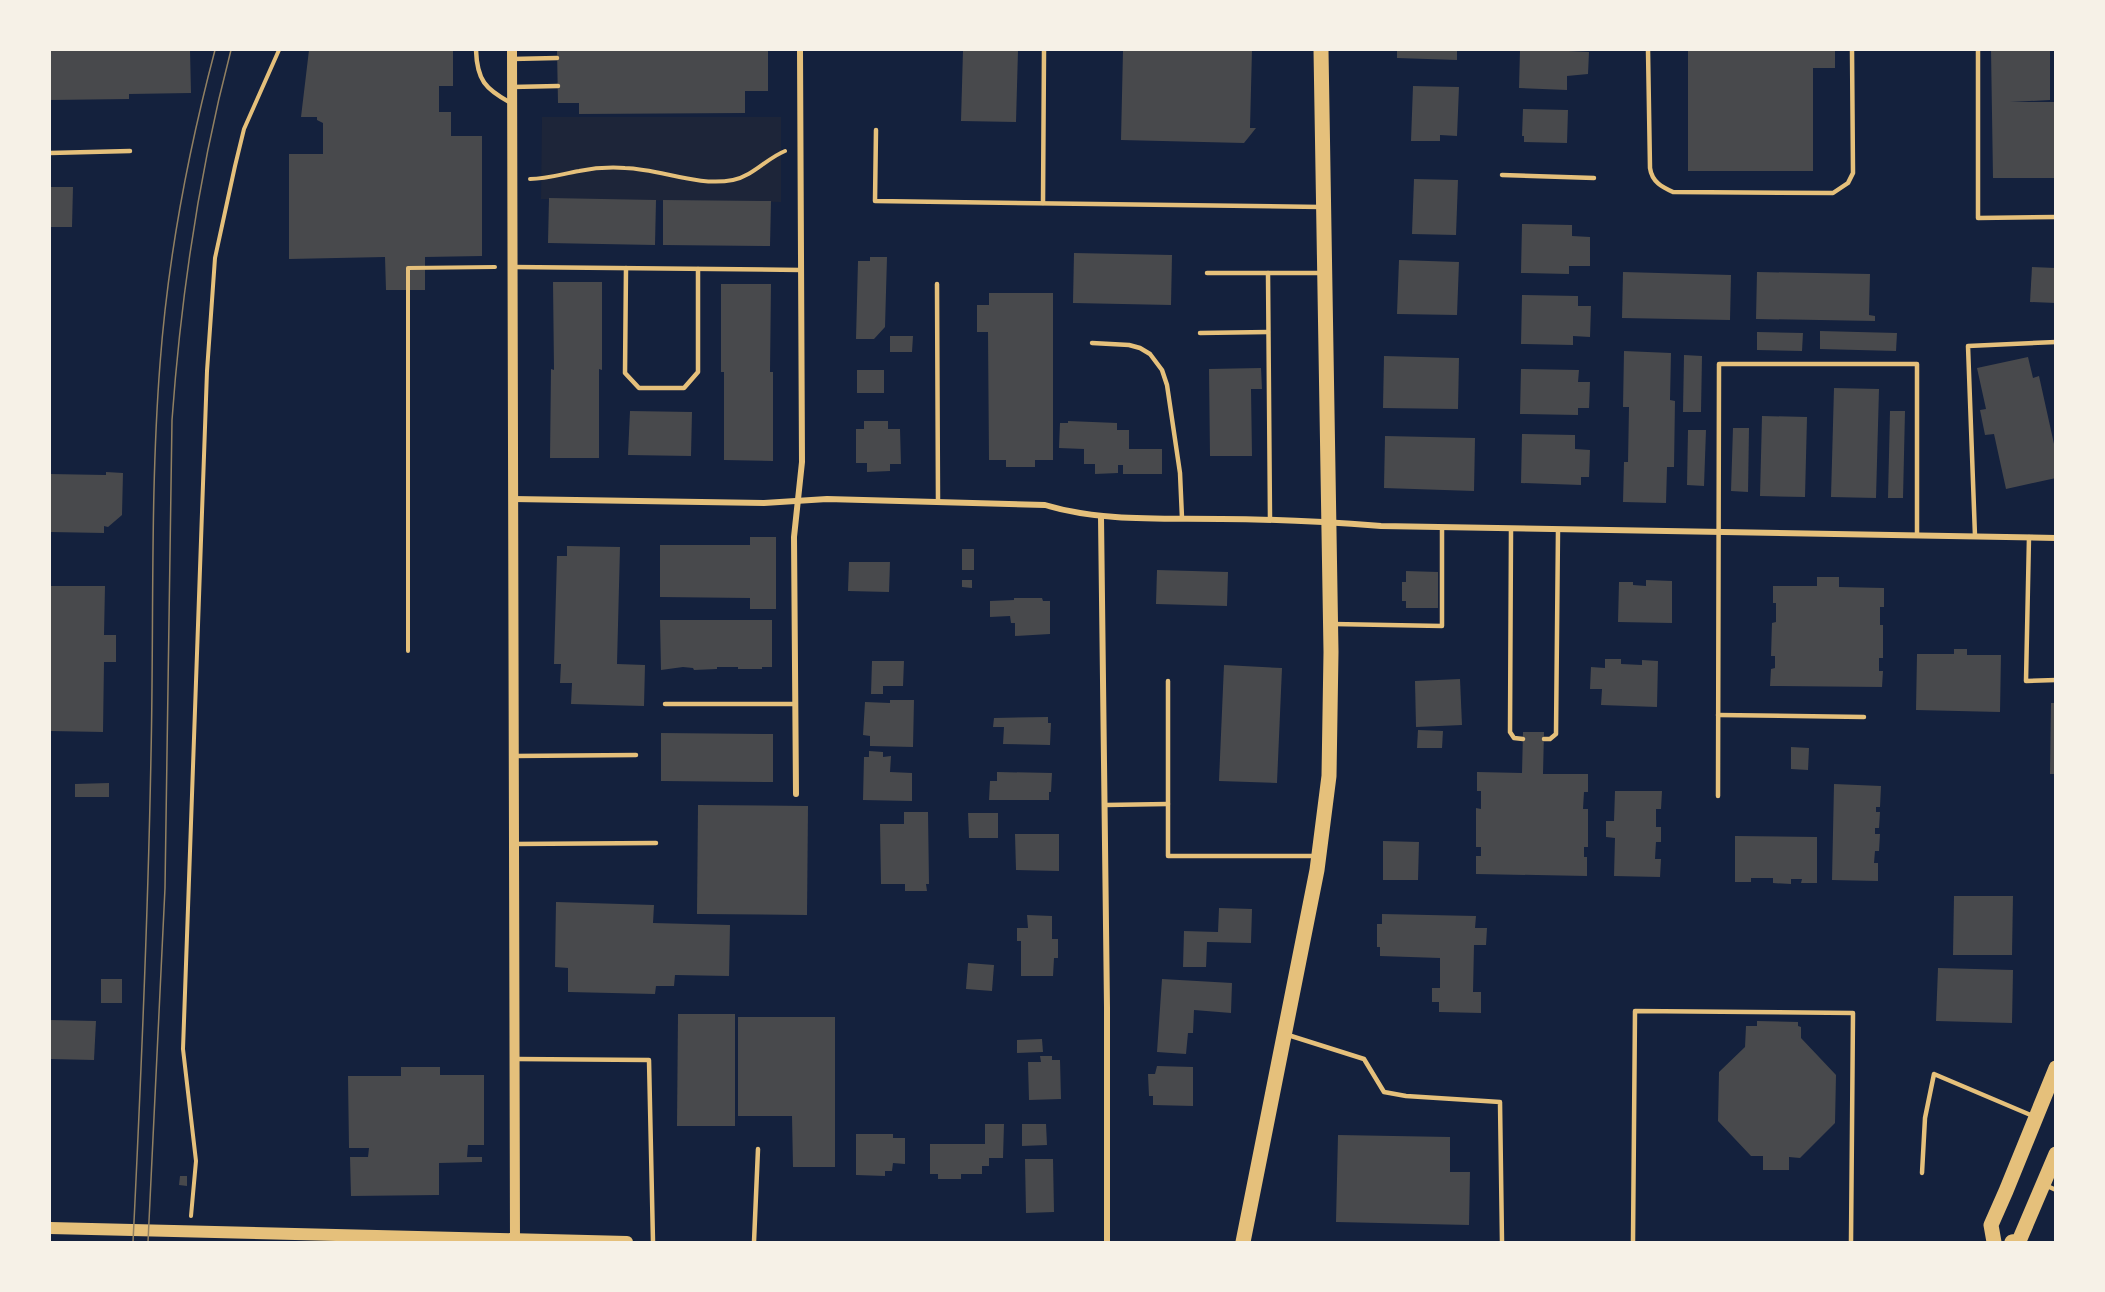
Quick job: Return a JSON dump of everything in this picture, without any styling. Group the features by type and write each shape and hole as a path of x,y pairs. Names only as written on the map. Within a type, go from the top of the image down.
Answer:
{"main road":[{"path":"1243,1242 1319,856 1329,776 1331,731 1329,523 1321,50"},
{"path":"1994,1242 1991,1225 2055,1068"},
{"path":"2012,1242 2019,1241 2049,1187 2055,1154"},
{"path":"50,1228 412,1240 627,1242"}],"street":[{"path":"796,794 794,537 802,462 800,50"},
{"path":"512,54 515,1241"},
{"path":"513,499 764,504 827,499 1045,505 1069,512 1101,517 1270,519 1442,528 2055,538"},
{"path":"1101,517 1107,1007 1107,1242"}],"lane":[{"path":"476,50 478,71 485,86 494,94 512,103"},
{"path":"1043,203 1044,50"},
{"path":"1648,50 1650,168 1655,181 1673,192 1810,193 1833,193 1848,183 1853,173 1852,50"},
{"path":"1978,50 1978,218 2055,217"},
{"path":"512,54 557,58"},
{"path":"512,87 558,86"},
{"path":"876,130 875,201 1323,207"},
{"path":"50,153 130,151"},
{"path":"1502,175 1594,178"},
{"path":"512,267 801,270"},
{"path":"626,268 626,373 639,388 684,388 698,372 698,269"},
{"path":"1208,273 1324,273"},
{"path":"1268,273 1270,519"},
{"path":"937,284 938,502"},
{"path":"1200,333 1268,332"},
{"path":"1975,536 1968,346 2055,342"},
{"path":"1092,343 1129,345 1140,348 1150,354 1162,370 1167,386 1180,473 1182,518"},
{"path":"1718,796 1719,364 1917,364 1917,535"},
{"path":"1330,624 1442,626 1442,528"},
{"path":"1511,529 1510,732 1514,738 1523,739"},
{"path":"1544,739 1550,739 1556,734 1557,530"},
{"path":"2029,537 2026,681 2055,680"},
{"path":"1168,681 1168,856 1319,856"},
{"path":"665,705 795,704"},
{"path":"1718,715 1864,717"},
{"path":"514,756 636,755"},
{"path":"1104,805 1168,804"},
{"path":"514,844 656,843"},
{"path":"1633,1242 1635,1011 1645,1011 1853,1013 1851,1242"},
{"path":"1285,1034 1364,1059 1384,1092 1406,1096 1500,1102 1502,1242"},
{"path":"514,1059 649,1060 653,1242"},
{"path":"1923,1173 1926,1118 1934,1074 2036,1117"},
{"path":"754,1242 758,1149"}],"path":[{"path":"190,1232 196,1161 183,1049 207,371 215,258 244,129 279,50"},
{"path":"512,179 545,179 582,170 627,168 721,181 742,177 777,154 801,149"},
{"path":"408,651 408,268 512,267"}],"shaded area":[{"path":"542,117 781,117 781,202 541,199"}],"building":[{"path":"50,50 190,50 191,93 129,94 129,99 50,100"},
{"path":"309,50 453,50 453,86 439,86 439,112 451,112 451,136 482,136 482,256 425,257 425,290 386,290 385,257 289,259 289,154 323,154 323,123 317,120 317,117 301,117"},
{"path":"557,50 768,50 768,91 745,91 745,113 579,114 579,103 558,103"},
{"path":"963,50 1018,50 1016,122 961,121"},
{"path":"1123,50 1252,50 1250,128 1256,128 1244,143 1121,140"},
{"path":"1397,50 1457,50 1457,60 1397,58"},
{"path":"1520,50 1589,52 1588,74 1567,76 1567,90 1519,88"},
{"path":"1688,50 1835,50 1835,68 1813,68 1813,171 1688,171"},
{"path":"1991,50 2050,50 2050,100 2010,102 2056,102 2056,178 1993,178"},
{"path":"1413,86 1459,87 1457,136 1440,135 1440,141 1411,141"},
{"path":"1523,109 1568,110 1567,143 1524,142 1524,136 1522,136"},
{"path":"1414,179 1458,180 1456,235 1412,234"},
{"path":"50,187 73,187 72,227 50,227"},
{"path":"549,198 656,200 655,245 548,243"},
{"path":"663,200 771,201 770,246 663,245"},
{"path":"1522,224 1572,225 1572,236 1590,237 1590,266 1569,266 1569,274 1521,273"},
{"path":"1074,253 1172,255 1171,305 1073,303"},
{"path":"870,257 887,257 885,327 874,339 856,339 858,261 870,261"},
{"path":"1399,260 1459,262 1457,315 1397,314"},
{"path":"2032,267 2056,268 2056,303 2030,302"},
{"path":"1623,272 1731,275 1730,320 1622,318"},
{"path":"1757,272 1870,274 1869,315 1875,316 1875,321 1756,319"},
{"path":"553,282 602,282 599,458 550,458 551,369 554,370"},
{"path":"721,284 771,284 770,372 773,372 773,461 724,460"},
{"path":"989,293 1053,293 1053,460 1035,460 1035,467 1006,467 1006,460 989,460 988,332 977,332 977,305 989,305"},
{"path":"1522,295 1578,296 1578,306 1591,306 1590,337 1573,336 1573,345 1521,344"},
{"path":"1820,331 1897,333 1896,351 1820,349"},
{"path":"1757,332 1803,333 1802,351 1757,350"},
{"path":"890,336 913,336 912,352 890,352"},
{"path":"1624,351 1671,353 1670,400 1675,401 1674,467 1667,467 1666,503 1623,502 1624,462 1628,462 1629,407 1623,407"},
{"path":"1684,355 1702,356 1701,412 1683,412"},
{"path":"1384,356 1459,358 1458,409 1383,408"},
{"path":"2028,357 2033,378 2039,376 2056,453 2056,478 2006,489 1994,434 1985,435 1980,410 1986,409 1977,368"},
{"path":"1261,368 1262,389 1251,389 1252,456 1210,456 1209,369"},
{"path":"1521,369 1579,370 1578,382 1590,382 1589,408 1578,408 1578,415 1520,414"},
{"path":"857,370 884,370 884,393 857,393"},
{"path":"1834,388 1879,389 1876,498 1831,497"},
{"path":"630,411 692,412 691,456 628,455"},
{"path":"1890,411 1905,411 1903,498 1888,498"},
{"path":"1762,416 1807,417 1805,497 1760,496"},
{"path":"864,421 888,421 888,429 900,429 901,464 890,464 890,471 867,472 867,463 856,463 856,429 864,429"},
{"path":"1068,421 1117,423 1117,430 1129,430 1129,449 1162,449 1162,474 1123,474 1123,465 1118,465 1118,473 1095,474 1095,464 1084,464 1084,449 1059,448 1060,423 1068,423"},
{"path":"1733,428 1749,428 1748,492 1731,491"},
{"path":"1688,430 1706,430 1704,486 1687,485"},
{"path":"1522,434 1575,435 1575,449 1590,450 1589,477 1581,477 1581,485 1521,483"},
{"path":"1385,436 1475,438 1474,491 1384,488"},
{"path":"106,472 123,473 122,515 108,527 104,526 104,533 50,532 50,474 106,475"},
{"path":"750,537 776,537 776,609 750,609 750,598 660,597 660,545 750,545"},
{"path":"567,546 620,547 617,664 645,665 644,706 571,704 572,683 560,683 561,664 554,664 557,556 567,556"},
{"path":"962,549 974,549 974,570 962,570"},
{"path":"849,562 890,562 889,592 848,591"},
{"path":"1157,570 1228,572 1227,606 1156,604"},
{"path":"1406,571 1438,572 1438,608 1406,608 1406,601 1402,601 1402,582 1406,582"},
{"path":"1817,577 1839,577 1839,587 1884,588 1884,607 1880,607 1880,625 1883,625 1883,658 1879,658 1879,671 1883,671 1882,687 1770,686 1771,669 1775,668 1775,656 1771,656 1772,623 1776,622 1773,586 1817,586"},
{"path":"962,580 972,580 972,588 962,587"},
{"path":"1646,580 1672,581 1672,623 1618,622 1619,582 1633,582 1633,585 1646,586"},
{"path":"50,586 105,586 104,635 116,635 116,662 104,662 103,732 50,731"},
{"path":"1014,598 1042,598 1043,601 1050,601 1050,634 1015,636 1015,623 1011,623 1010,616 990,617 990,601 1014,600"},
{"path":"660,620 772,620 772,667 738,669 738,667 717,667 717,669 694,670 683,667 661,670"},
{"path":"1954,649 1967,649 1967,655 2001,655 2000,712 1916,710 1917,654 1954,654"},
{"path":"1605,659 1621,659 1621,664 1642,665 1642,660 1658,661 1657,707 1601,705 1602,689 1590,689 1591,667 1605,668"},
{"path":"872,661 904,661 903,686 883,686 883,694 871,694"},
{"path":"1224,665 1282,668 1277,783 1219,781"},
{"path":"1460,679 1462,725 1416,727 1415,681"},
{"path":"890,700 914,700 913,747 870,746 870,736 863,735 865,702 890,703"},
{"path":"2051,703 2056,703 2056,774 2050,774"},
{"path":"1048,717 1048,723 1051,723 1050,745 1003,744 1004,727 993,727 994,718"},
{"path":"1418,730 1443,731 1442,748 1417,748"},
{"path":"1523,732 1544,732 1543,774 1588,774 1588,792 1584,792 1583,809 1588,809 1588,847 1584,847 1584,857 1587,857 1587,876 1476,874 1476,856 1481,856 1481,847 1476,847 1476,808 1481,809 1481,791 1477,791 1477,772 1522,773"},
{"path":"661,733 773,734 773,782 661,781"},
{"path":"1791,747 1809,748 1808,770 1791,769"},
{"path":"869,751 883,752 883,757 891,756 890,772 912,773 912,801 863,800 864,757 869,757"},
{"path":"997,772 1052,773 1049,800 989,800 990,781 997,781"},
{"path":"109,783 109,797 75,797 75,784"},
{"path":"1834,784 1881,786 1880,807 1876,807 1876,812 1880,812 1879,828 1875,828 1875,834 1880,834 1879,851 1875,851 1874,863 1878,863 1878,881 1832,880"},
{"path":"1615,791 1662,791 1661,809 1656,809 1656,827 1661,827 1661,842 1656,842 1655,859 1661,859 1660,877 1614,876 1615,838 1606,837 1606,821 1614,821"},
{"path":"698,805 808,806 807,915 697,914"},
{"path":"904,812 928,812 929,884 926,884 927,891 905,891 905,884 881,884 880,824 904,824"},
{"path":"968,813 998,813 998,838 969,838"},
{"path":"1015,834 1059,834 1059,871 1016,870"},
{"path":"1735,836 1817,837 1817,883 1801,883 1802,879 1791,879 1791,884 1773,883 1773,878 1751,878 1751,882 1735,882"},
{"path":"1383,841 1419,842 1418,880 1383,880"},
{"path":"1954,896 2013,896 2012,955 1953,955"},
{"path":"556,902 654,905 653,923 730,925 729,976 675,975 674,986 656,986 655,994 568,992 568,968 555,967"},
{"path":"1219,908 1252,909 1251,943 1207,942 1206,967 1183,967 1184,931 1218,932"},
{"path":"1382,914 1476,916 1475,928 1487,928 1486,945 1474,945 1473,992 1481,992 1481,1013 1439,1012 1439,1002 1432,1002 1432,988 1440,988 1440,958 1380,956 1380,947 1377,947 1377,924 1382,924"},
{"path":"1027,915 1052,916 1052,939 1058,939 1058,958 1054,958 1053,976 1021,976 1021,941 1017,941 1017,928 1028,928"},
{"path":"968,963 994,965 992,991 966,989"},
{"path":"1938,968 2013,970 2012,1023 1936,1021"},
{"path":"101,979 122,979 122,1003 101,1003"},
{"path":"1162,979 1232,983 1231,1013 1194,1010 1193,1033 1188,1033 1186,1054 1157,1052"},
{"path":"678,1014 735,1014 735,1126 677,1126"},
{"path":"738,1017 835,1017 835,1167 793,1167 792,1116 738,1116"},
{"path":"50,1020 96,1021 94,1060 50,1059"},
{"path":"1757,1021 1798,1022 1798,1026 1801,1027 1801,1038 1836,1075 1835,1123 1800,1158 1789,1157 1789,1170 1763,1170 1763,1156 1751,1156 1718,1121 1719,1072 1745,1047 1746,1026 1757,1026"},
{"path":"1042,1039 1043,1052 1017,1053 1017,1040"},
{"path":"1040,1056 1052,1056 1052,1060 1060,1060 1061,1099 1029,1100 1028,1062 1041,1062"},
{"path":"1157,1066 1193,1067 1193,1106 1153,1105 1153,1096 1149,1096 1148,1074 1155,1074"},
{"path":"401,1067 440,1067 440,1075 484,1075 484,1145 468,1145 467,1157 482,1157 482,1162 439,1163 439,1195 351,1196 350,1157 368,1157 369,1148 349,1148 348,1076 401,1076"},
{"path":"985,1124 1004,1124 1003,1158 989,1158 989,1166 982,1166 982,1174 961,1174 961,1179 938,1179 938,1174 930,1174 930,1144 985,1144"},
{"path":"1022,1124 1046,1124 1047,1145 1022,1146"},
{"path":"856,1134 893,1134 893,1138 905,1138 905,1164 893,1163 892,1171 885,1171 885,1176 856,1175"},
{"path":"1338,1135 1450,1137 1450,1172 1470,1172 1469,1225 1336,1222"},
{"path":"1025,1159 1053,1159 1054,1212 1026,1213"},
{"path":"180,1176 187,1176 187,1186 179,1185"}],"tram line":[{"path":"133,1242 148,877 154,511 160,364 168,284 180,205 215,50"},
{"path":"148,1242 165,888 172,420 193,234 210,142 231,50"}]}
